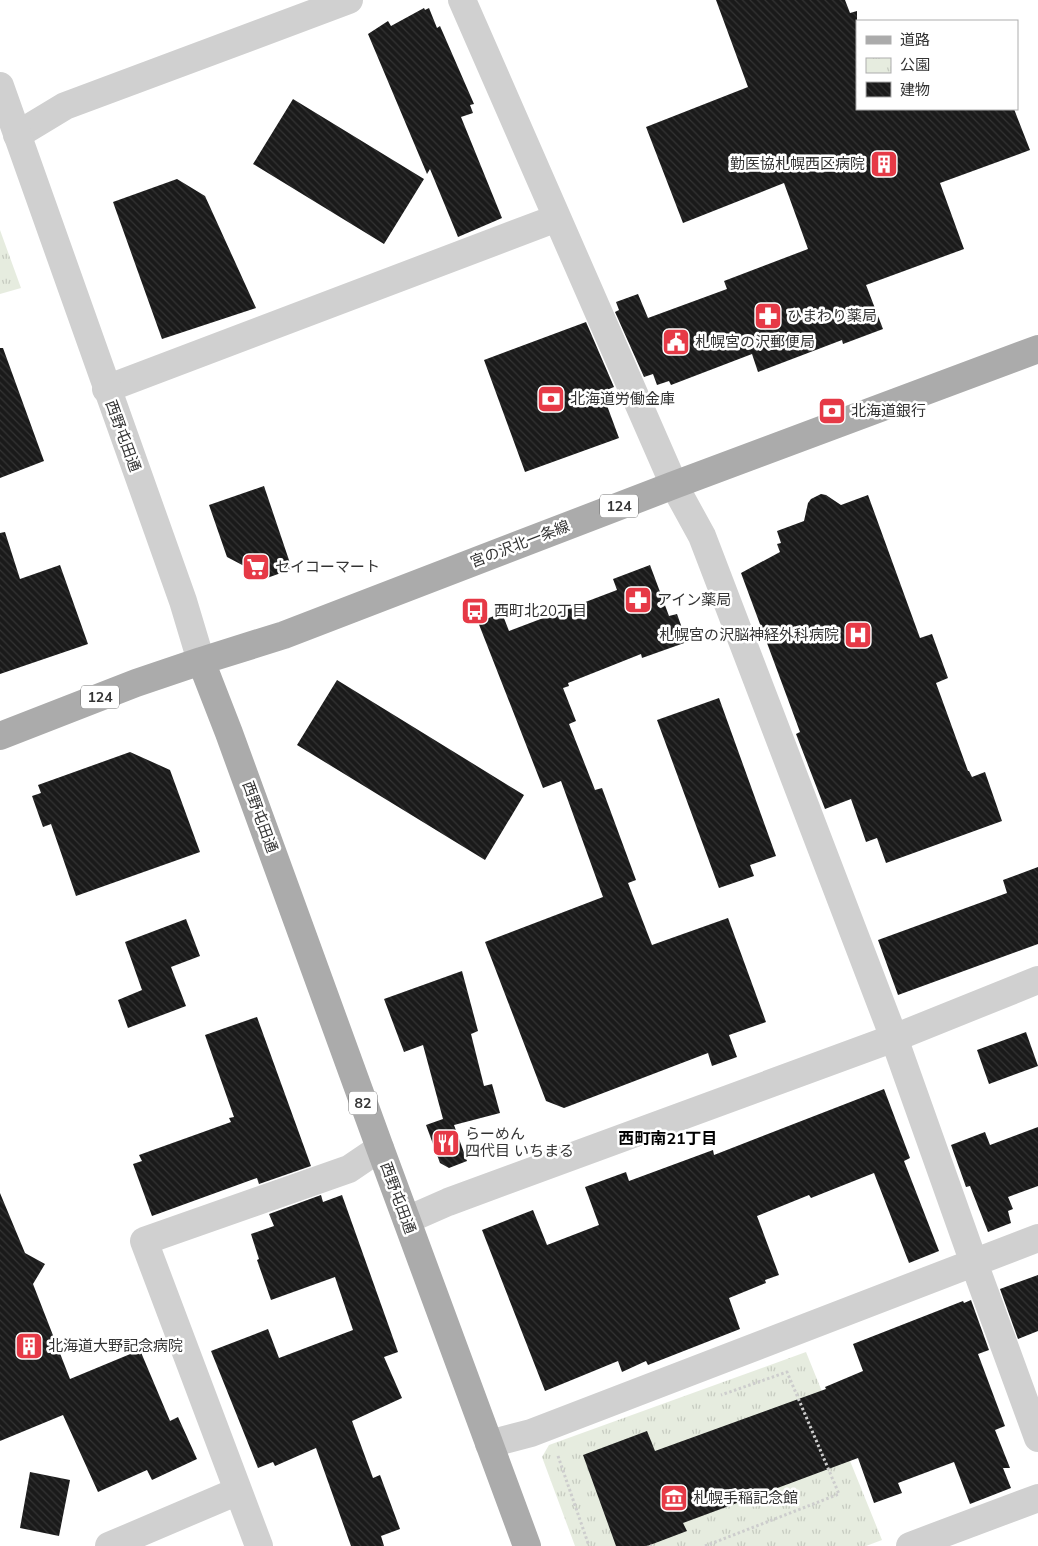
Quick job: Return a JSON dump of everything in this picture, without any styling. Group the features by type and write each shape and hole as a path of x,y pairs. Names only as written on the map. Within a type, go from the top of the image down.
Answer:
{"main road":[{"name":"宮の沢北一条線","path":"0,736 136,683 284,635 674,485 1038,349"},
{"name":"西野屯田通","path":"201,661 230,733 380,1148 527,1546"}],"street":[{"path":"17,134 64,106 350,0"},
{"path":"462,0 674,485 702,536 894,1038 1038,1438"},
{"name":"西野屯田通","path":"0,86 106,389 183,601 201,661"},
{"path":"106,389 557,218"},
{"path":"407,1220 448,1202 894,1038 1038,980"},
{"path":"259,1546 144,1241 349,1169 380,1148"},
{"path":"489,1444 531,1433 1038,1238"},
{"path":"109,1546 238,1491"},
{"path":"910,1546 1038,1498"}],"path":[{"path":"705,1546 839,1494 787,1372 714,1398"},
{"path":"557,1453 589,1546"}],"green space":[{"path":"0,230 21,288 0,294"},
{"name":"札幌手稲記念館","path":"806,1352 882,1540 866,1546 575,1546 542,1457 549,1445"}],"building":[{"path":"716,0 845,0 850,13 857,11 856,110 1014,110 1030,150 940,183 964,249 866,285 883,329 843,344 842,340 758,372 752,354 671,385 669,381 657,385 653,374 644,377 615,312 619,310 616,302 638,294 648,318 727,289 724,281 808,249 784,183 683,223 646,127 748,87"},
{"path":"424,8 425,10 429,8 437,28 440,26 474,104 470,105 473,113 461,117 502,218 458,237 430,169 427,174 368,34 388,21 391,26"},
{"path":"293,99 424,179 384,244 253,164"},
{"path":"177,179 205,196 256,308 162,339 113,202"},
{"name":"北海道労働金庫","path":"586,322 614,387 602,392 619,438 525,472 484,360"},
{"path":"0,348 3,348 44,461 0,478"},
{"path":"264,486 292,569 267,578 227,557 209,505"},
{"path":"821,494 826,495 841,505 868,495 920,638 932,634 948,678 936,683 968,771 972,777 985,772 1002,821 886,863 877,838 866,842 851,799 825,809 796,734 800,732 741,573 780,552 777,544 781,543 777,531 804,521 808,503 811,499"},
{"path":"5,532 20,579 60,565 88,644 0,674 0,533"},
{"path":"650,565 669,616 677,614 687,642 642,658 641,654 568,683 569,686 563,688 576,721 569,724 595,790 602,788 636,880 628,883 652,945 728,918 766,1022 729,1035 737,1057 712,1066 708,1053 564,1108 546,1101 485,942 603,897 561,781 543,788 478,622 502,613 509,631 617,590 613,579"},
{"path":"337,680 524,795 485,860 297,745"},
{"path":"719,698 776,856 750,865 754,876 719,888 657,720"},
{"path":"130,752 170,770 200,852 76,896 51,824 43,827 32,796 41,793 38,785"},
{"path":"1038,867 1038,944 898,995 878,940 1007,893 1003,880"},
{"path":"186,919 200,956 171,967 186,1006 128,1028 118,1000 142,990 125,942"},
{"path":"462,971 478,1031 471,1034 484,1086 492,1084 500,1113 454,1125 467,1161 449,1168 440,1163 426,1125 443,1119 423,1045 404,1052 384,999"},
{"path":"257,1017 311,1166 259,1184 257,1178 152,1216 133,1164 142,1161 139,1155 231,1122 229,1118 234,1117 205,1035"},
{"path":"1026,1032 1038,1066 989,1084 977,1050"},
{"path":"884,1089 910,1158 904,1161 939,1251 909,1263 874,1173 811,1198 809,1195 757,1216 779,1275 765,1280 766,1283 729,1298 740,1329 648,1365 646,1361 622,1372 618,1361 545,1391 482,1230 533,1210 547,1245 599,1225 585,1187 626,1172 629,1181 713,1150 714,1155"},
{"path":"1038,1127 1038,1186 1008,1197 1013,1209 1008,1211 1011,1223 988,1232 970,1186 966,1187 951,1145 985,1132 990,1145"},
{"path":"0,1193 25,1253 45,1264 33,1284 70,1379 140,1350 170,1421 178,1417 197,1459 152,1480 147,1470 98,1492 63,1415 0,1441"},
{"path":"321,1195 323,1202 342,1195 398,1352 384,1357 402,1398 352,1421 373,1478 380,1475 400,1529 381,1536 384,1546 351,1546 316,1448 275,1466 273,1462 258,1468 211,1351 268,1329 279,1358 353,1330 335,1277 271,1300 257,1260 259,1259 251,1234 274,1226 269,1214"},
{"path":"1038,1275 1038,1331 1018,1339 1000,1289"},
{"path":"971,1300 989,1350 978,1354 1005,1426 995,1430 1010,1468 1003,1468 1011,1488 970,1504 954,1462 898,1483 902,1493 874,1503 858,1458 683,1523 687,1531 650,1545 616,1546 583,1455 647,1431 655,1451 826,1389 825,1387 863,1371 853,1344 963,1301 964,1303"},
{"path":"30,1472 70,1480 59,1536 20,1528"}],"place":[{"name":"勤医協札幌西区病院","path":"884,164"},
{"name":"ひまわり薬局","path":"768,316"},
{"name":"札幌宮の沢郵便局","path":"676,342"},
{"name":"北海道労働金庫","path":"551,399"},
{"name":"北海道銀行","path":"832,411"},
{"name":"セイコーマート","path":"256,567"},
{"name":"アイン薬局","path":"638,600"},
{"name":"西町北20丁目","path":"475,611"},
{"name":"札幌宮の沢脳神経外科病院","path":"858,635"},
{"name":"らーめん 四代目 いちまる","path":"446,1143"},
{"name":"北海道大野記念病院","path":"29,1346"},
{"name":"札幌手稲記念館","path":"674,1498"}],"district":[{"name":"西町南21丁目","path":"668,1138"}]}
